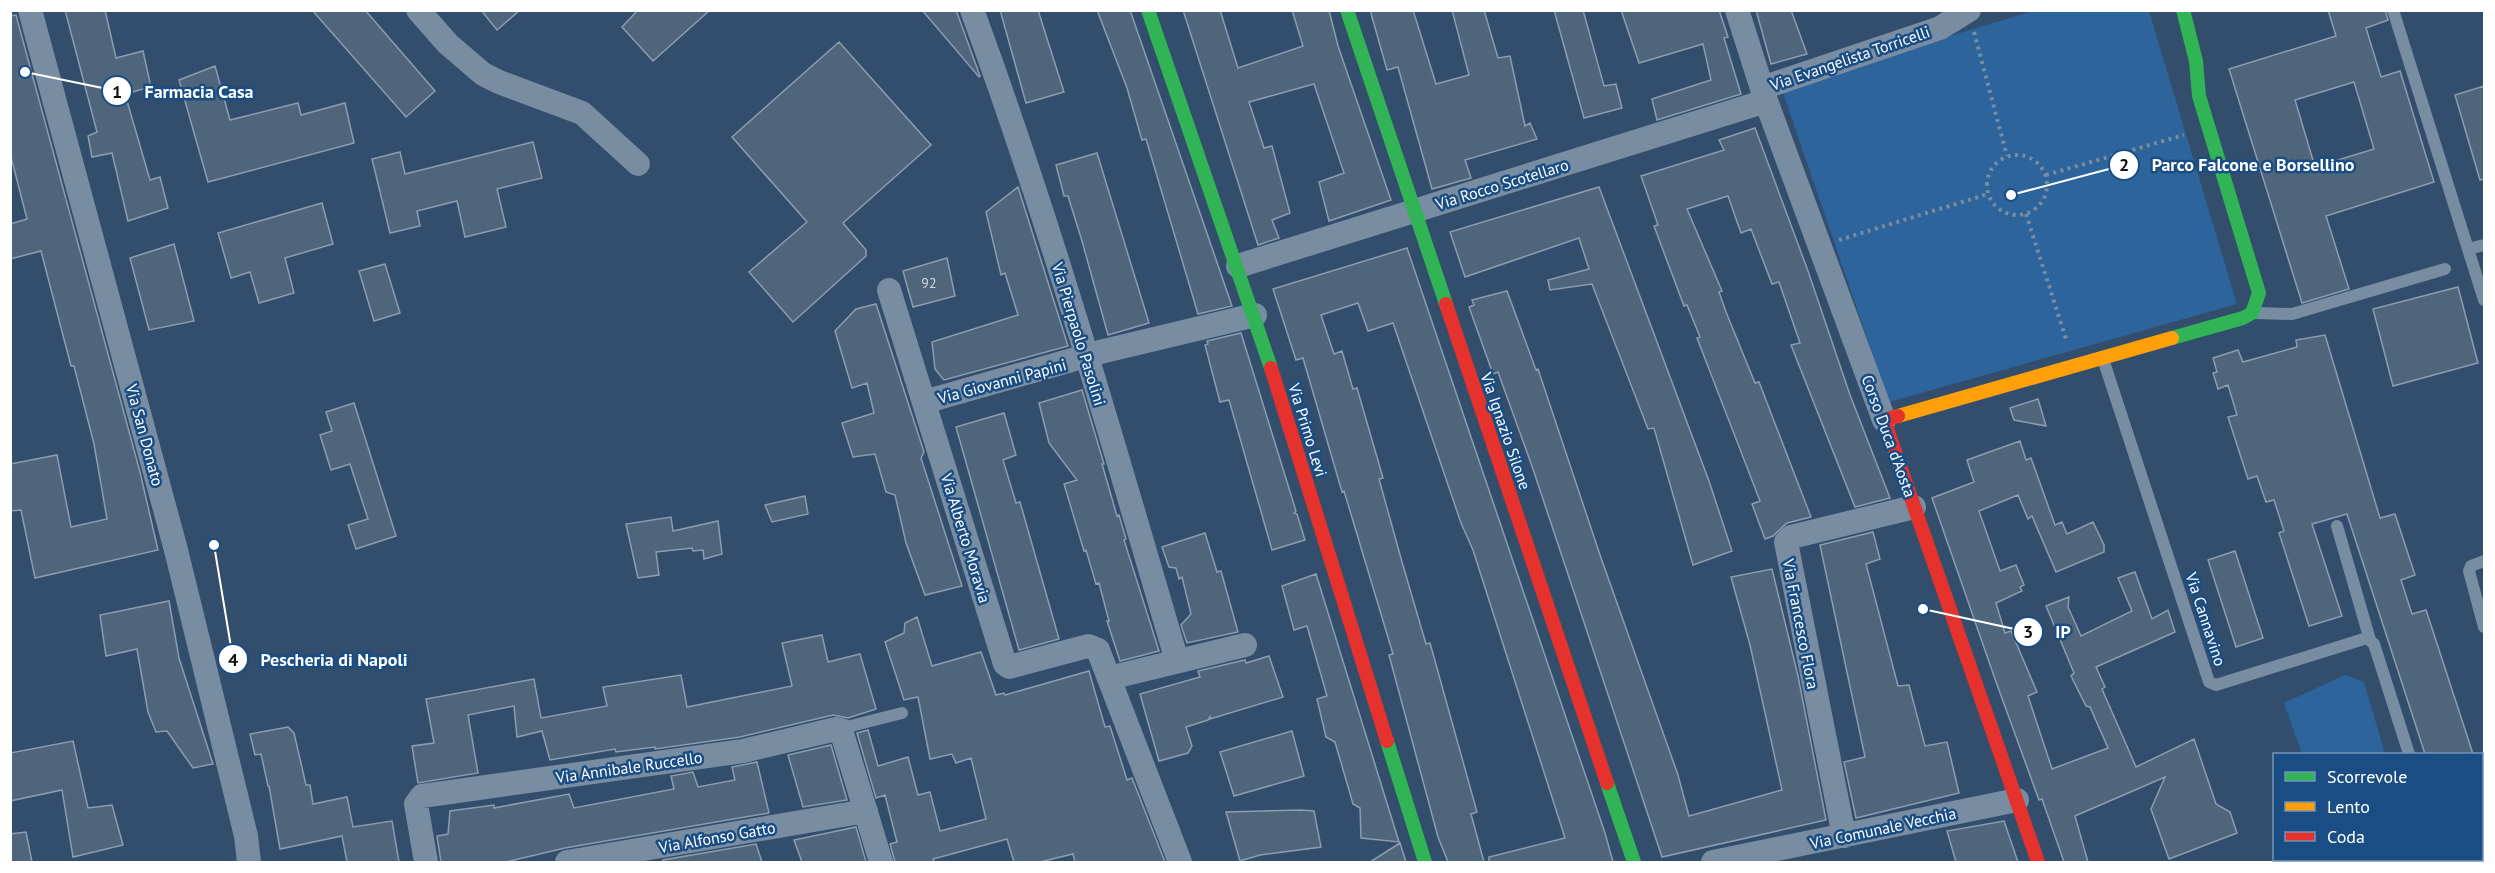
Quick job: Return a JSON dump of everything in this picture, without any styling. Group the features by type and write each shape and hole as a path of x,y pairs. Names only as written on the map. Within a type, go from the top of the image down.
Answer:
{"street":[{"name":"Via San Donato","path":"30,10 176,550 246,836 249,862"},
{"path":"418,10 448,44 483,74 582,113 638,164"},
{"name":"Via Pierpaolo Pasolini","path":"972,10 1087,357 1177,661"},
{"name":"Via Primo Levi","path":"1148,10 1255,315 1425,862"},
{"name":"Via Ignazio Silone","path":"1347,10 1634,862"},
{"name":"Corso Duca d'Aosta","path":"1737,10 1764,95 1884,420 2037,862"},
{"path":"1884,420 2243,318 2252,313 2259,293 2199,96 2196,61 2183,10"},
{"name":"Via Evangelista Torricelli","path":"1764,95 1940,27 1969,11"},
{"name":"Via Rocco Scotellaro","path":"1238,266 1415,211 1764,95"},
{"name":"Via Alberto Moravia","path":"889,291 1005,665 1009,667 1092,646 1099,653 1180,862"},
{"name":"Via Giovanni Papini","path":"924,402 1100,352 1255,315"},
{"name":"Via Francesco Flora","path":"1844,836 1786,542 1791,537 1914,507"},
{"path":"1108,678 1245,645"},
{"path":"839,729 881,862"},
{"name":"Via Annibale Ruccello","path":"426,862 416,804 422,796 743,750 839,729"},
{"name":"Via Comunale Vecchia","path":"1713,862 2017,800"},
{"name":"Via Alfonso Gatto","path":"567,862 866,811"}],"lane":[{"path":"2393,10 2484,300"},
{"path":"2468,249 2484,245"},
{"path":"2252,313 2292,314 2445,269"},
{"name":"Via Cannavino","path":"2103,358 2211,684 2216,685 2363,638 2370,640"},
{"path":"2337,526 2370,640 2374,644 2409,753"},
{"path":"2484,561 2471,566 2469,571 2484,627"},
{"name":"Via Annibale Ruccello","path":"839,729 902,713"}],"path":[{"path":"1969,11 2007,156"},
{"path":"2046,175 2208,128"},
{"path":"2018,154 2030,157 2040,165 2046,175 2047,191 2040,205 2026,214 2010,215 1996,207 1988,194 1987,178 1990,171 1994,165 2007,156 2018,154"},
{"path":"1819,246 1988,194"},
{"path":"2026,214 2075,366"}],"shaded area":[{"path":"2033,11 2149,11 2237,304 1889,402 1781,87"},
{"path":"2345,675 2364,682 2385,753 2302,753 2284,703"},
{"path":"2352,861 2425,862 2353,862"}],"building":[{"path":"65,10 105,10 116,58 143,51 151,87 125,94 150,180 160,177 168,208 128,221 112,153 92,157 88,136 97,132"},
{"path":"312,10 365,10 435,91 406,117"},
{"path":"481,10 520,10 497,30"},
{"path":"638,10 710,10 653,61 622,27"},
{"path":"922,10 956,10 979,77"},
{"path":"1000,10 1038,10 1064,92 1026,103"},
{"path":"1097,10 1130,10 1232,306 1198,314 1146,139 1142,140 1127,88"},
{"path":"1183,10 1220,10 1238,68 1303,46 1292,10 1329,10 1338,46 1391,200 1329,221 1319,182 1344,173 1314,84 1249,102 1264,148 1272,146 1290,213 1272,220 1279,238 1258,245"},
{"path":"1370,10 1413,10 1436,84 1469,75 1452,10 1484,10 1498,58 1510,56 1525,126 1530,123 1537,139 1465,160 1471,178 1432,189 1398,67 1387,70"},
{"path":"1554,10 1583,10 1604,86 1616,84 1622,108 1584,118"},
{"path":"1621,10 1719,10 1728,37 1724,38 1741,94 1657,120 1652,99 1711,80 1703,44 1639,63"},
{"path":"1756,10 1791,10 1807,54 1771,64"},
{"path":"2328,10 2385,10 2388,20 2366,28 2381,77 2400,71 2434,182 2326,216 2349,289 2302,303 2229,69 2336,36","holes":["2354,82 2374,149 2315,167 2295,100"]},
{"path":"16,15 140,472 158,550 35,578 21,510 10,511 10,464 57,455 71,527 107,519 94,444 41,251 10,259 10,224 27,219 10,153 10,16"},
{"path":"839,42 931,145 843,223 866,250 866,256 793,322 749,272 807,222 732,137"},
{"path":"215,66 230,120 298,103 301,115 345,103 354,143 208,182 179,80"},
{"path":"2484,86 2484,179 2480,180 2455,95"},
{"path":"1755,128 1808,271 1850,395 1890,498 1855,507 1791,345 1800,343 1779,282 1772,284 1751,229 1741,233 1728,196 1687,209 1722,291 1719,292 1726,312 1755,383 1759,382 1811,517 1787,523 1773,536 1765,539 1752,504 1760,501 1697,338 1700,337 1687,305 1684,306 1654,226 1658,225 1641,176 1724,150 1719,140"},
{"path":"533,142 542,178 497,189 506,227 465,237 457,201 417,211 420,226 390,233 372,159 400,152 405,174"},
{"path":"1097,153 1149,323 1108,335 1082,241 1068,196 1064,196 1056,165"},
{"path":"1018,187 1068,346 944,380 935,369 932,342 1018,315 1005,273 1001,275 986,212"},
{"path":"1599,187 1709,481 1732,551 1693,565 1654,428 1648,429 1592,284 1550,290 1548,280 1589,269 1579,238 1465,277 1450,232"},
{"path":"322,203 333,244 285,258 294,293 259,303 250,272 231,278 218,233"},
{"path":"174,244 194,321 149,330 130,258"},
{"path":"1407,248 1613,862 1489,862 1489,857 1565,838 1473,550 1461,523 1393,323 1368,331 1358,303 1321,315 1334,354 1342,351 1353,389 1357,388 1383,478 1379,479 1402,562 1426,644 1430,643 1477,812 1471,814 1484,862 1448,862 1438,837 1389,655 1393,654 1344,491 1342,492 1303,358 1296,360 1273,289"},
{"path":"947,258 955,296 913,307 903,271"},
{"path":"385,264 400,313 374,321 359,271"},
{"path":"2458,287 2478,363 2393,386 2373,309"},
{"path":"1507,291 1536,370 1538,369 1600,555 1678,775 1689,816 1782,790 1750,645 1731,577 1772,569 1798,676 1826,820 1662,857 1533,469 1498,372 1493,374 1469,307 1474,305 1472,300"},
{"path":"876,304 924,452 921,458 962,586 925,595 906,543 895,495 886,492 875,454 853,457 842,423 874,413 867,383 852,388 835,331 856,309"},
{"path":"1241,333 1296,511 1294,513 1297,514 1305,540 1272,550 1229,400 1220,402 1205,345 1208,344 1207,341"},
{"path":"2325,335 2380,518 2395,514 2415,575 2401,580 2412,614 2426,610 2473,753 2425,753 2347,514 2312,524 2342,616 2309,626 2279,533 2284,531 2274,500 2266,502 2257,476 2248,479 2228,417 2237,415 2228,385 2218,389 2213,373 2217,372 2213,358 2238,350 2243,362 2297,347 2296,340"},
{"path":"1082,390 1117,516 1119,515 1126,539 1124,540 1159,651 1120,661 1107,621 1109,621 1099,583 1096,584 1086,550 1084,551 1064,484 1077,480 1049,443 1039,403"},
{"path":"2038,399 2046,426 2014,420 2010,408"},
{"path":"354,403 396,536 356,549 348,525 368,519 350,464 331,470 320,435 332,431 326,412"},
{"path":"1004,413 1016,455 1003,460 1016,503 1020,502 1059,639 1019,650 956,427"},
{"path":"2020,441 2026,460 2031,458 2055,525 2062,522 2067,534 2093,522 2104,545 2104,552 2056,572 2032,516 2028,519 2018,495 1979,511 2000,571 2016,565 2024,585 2020,587 2022,591 1996,603 2005,633 2011,631 2037,692 2028,696 2052,769 2108,748 2090,707 2086,706 2071,676 2074,673 2046,606 2069,597 2068,607 2081,636 2132,611 2118,578 2135,572 2152,619 2168,610 2175,632 2096,667 2105,687 2102,689 2136,767 2194,739 2216,804 2230,812 2237,833 2169,859 2151,809 2165,777 2075,816 2088,862 2064,862 1995,679 1932,498 1974,482 1967,460"},
{"path":"805,496 808,514 772,522 765,505"},
{"path":"671,517 673,531 718,521 722,554 704,559 703,550 693,551 692,548 656,552 659,575 638,578 626,524"},
{"path":"1873,532 1880,559 1866,564 1898,686 1909,685 1925,746 1947,742 1959,793 1856,818 1844,762 1865,757 1820,545"},
{"path":"1205,533 1217,572 1221,571 1238,632 1187,643 1181,625 1191,614 1182,577 1179,579 1176,568 1169,567 1162,547"},
{"path":"2235,551 2263,638 2236,647 2208,560"},
{"path":"1316,574 1399,842 1361,838 1360,808 1353,804 1335,742 1326,737 1317,699 1327,696 1307,626 1294,630 1282,586"},
{"path":"169,601 179,658 213,764 193,768 167,731 156,732 148,712 137,649 106,656 100,615"},
{"path":"917,617 932,666 981,652 996,695 1004,693 1005,695 1089,671 1105,727 1110,726 1127,780 1132,778 1165,862 1075,862 1073,854 1040,862 1014,862 1007,839 933,859 934,862 895,862 890,844 897,842 885,795 876,798 857,733 868,730 878,766 908,757 918,795 930,792 940,831 986,819 971,758 956,763 952,754 930,759 918,697 904,700 885,642 904,633 905,623"},
{"path":"822,635 828,662 860,654 876,709 848,718 833,715 740,737 655,749 655,747 616,752 615,749 550,760 542,731 517,737 514,706 468,715 478,773 418,783 412,746 434,743 426,699 534,679 541,718 607,706 603,687 681,675 687,707 792,686 782,643"},
{"path":"1269,656 1283,697 1210,719 1210,717 1208,720 1186,727 1192,746 1188,753 1159,761 1140,694 1200,677 1198,671 1245,660 1246,663"},
{"path":"288,727 294,733 306,785 310,785 313,804 347,797 353,827 392,821 399,862 347,862 342,836 280,849 261,754 255,755 250,734"},
{"path":"1292,731 1304,776 1234,796 1220,752"},
{"path":"73,741 88,808 112,805 123,845 73,857 62,790 10,801 10,753"},
{"path":"831,745 847,800 803,807 788,755"},
{"path":"757,762 769,813 565,848 506,862 441,862 437,836 448,834 450,811 494,805 494,808 569,794 574,808 674,789 671,776 693,772 698,787 735,780 732,767"},
{"path":"1314,811 1321,847 1260,855 1240,861 1226,812"},
{"path":"2004,821 2018,862 1956,862 1947,831"},
{"path":"856,827 866,862 802,862 794,840"},
{"path":"26,832 32,862 10,862 10,834"},
{"path":"1400,843 1406,862 1370,862"},
{"path":"756,844 762,862 663,862 663,860"}],"traffic: fast":[{"path":"1148,10 1271,368"},
{"path":"1347,10 1446,304"},
{"path":"2172,338 2243,318 2252,313 2259,293 2199,96 2196,61 2183,10"},
{"path":"1387,741 1425,862"},
{"path":"1607,783 1634,862"}],"traffic: slow":[{"path":"1898,416 2172,338"}],"traffic: jam":[{"path":"1446,304 1607,783"},
{"path":"1271,368 1387,741"},
{"path":"1898,416 1884,420 2038,862"}],"place":[{"name":"Farmacia Casa","path":"25,72"},
{"name":"Parco Falcone e Borsellino","path":"2011,195"},
{"name":"Pescheria di Napoli","path":"214,545"},
{"name":"IP","path":"1923,609"}]}
